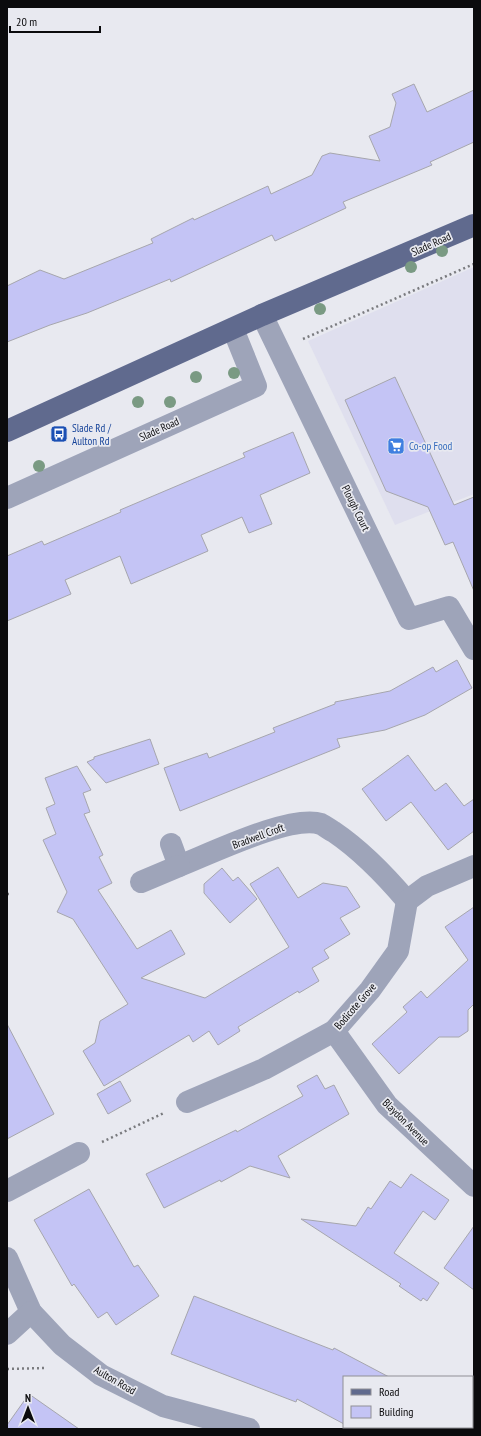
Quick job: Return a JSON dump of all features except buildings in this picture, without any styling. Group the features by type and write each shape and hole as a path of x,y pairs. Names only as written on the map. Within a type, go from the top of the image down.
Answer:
{"main road":[{"name":"Slade Road","path":"7,431 262,315 474,224"}],"street":[{"name":"Plough Court","path":"262,315 409,619 449,607 474,649"},
{"name":"Slade Road","path":"7,498 256,386 233,329"},
{"name":"Bradwell Croft","path":"142,882 283,825 303,823 321,824 345,839 382,871 407,901"},
{"path":"171,844 179,866"},
{"path":"407,901 427,886 474,866"},
{"name":"Bodicote Grove","path":"187,1102 264,1069 334,1031 370,990 398,951 407,901"},
{"name":"Blaydon Avenue","path":"334,1031 387,1105 474,1186"},
{"path":"7,1191 79,1153"},
{"name":"Aulton Road","path":"7,1258 31,1312 62,1344 101,1375 163,1406 248,1429"},
{"path":"7,1334 31,1312"}],"path":[{"path":"279,350 474,264"},
{"path":"79,1153 187,1102"}],"shaded area":[{"path":"474,267 474,494 395,525 308,341"}],"place":[{"name":"Slade Rd / Aulton Rd","path":"59,434"},
{"name":"Co-op Food","path":"396,446"}]}
